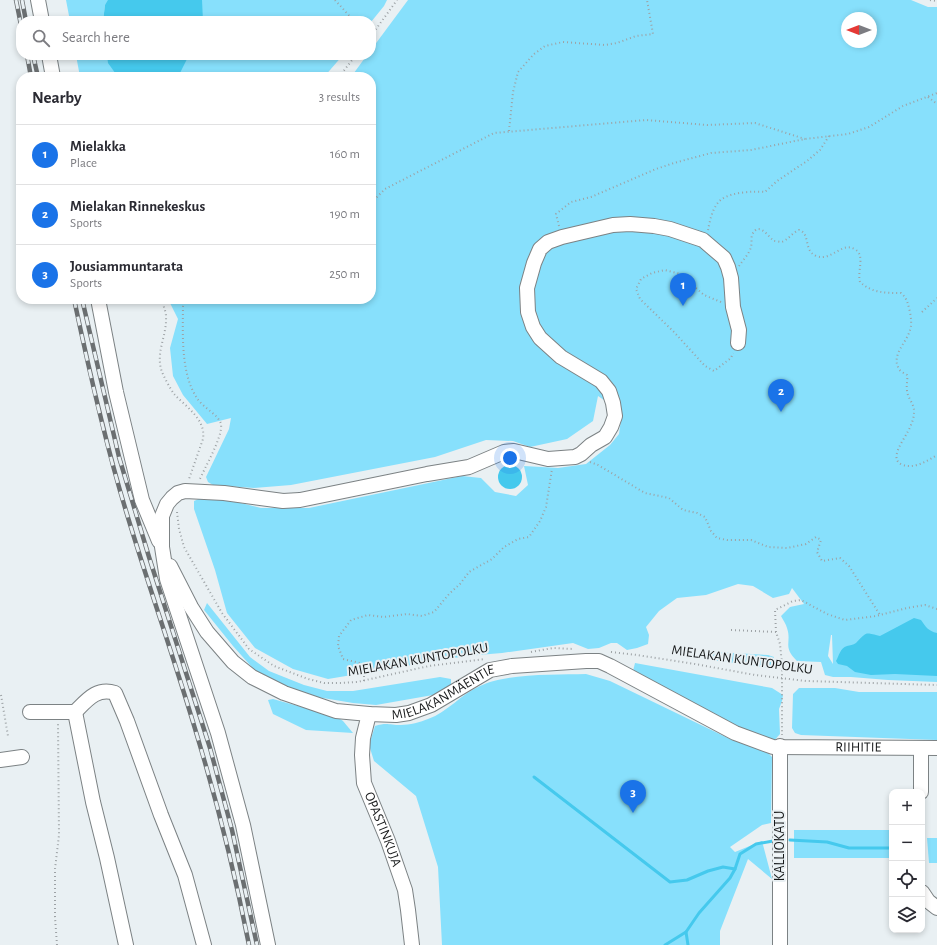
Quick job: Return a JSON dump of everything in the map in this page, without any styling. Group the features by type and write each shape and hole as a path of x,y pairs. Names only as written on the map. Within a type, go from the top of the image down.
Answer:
{"street":[{"path":"38,0 41,16"},
{"path":"50,60 52,72"},
{"path":"268,945 242,825 218,733 167,579 162,547 162,516 167,504 178,493 190,491 224,493 284,501 300,500 469,467 504,452 514,452 548,459 575,457 581,454 591,445 606,437 611,427 614,416 613,402 609,391 601,381 561,357 540,338 533,327 528,312 527,288 534,263 540,249 548,242 562,237 613,225 630,224 670,229 703,240 724,258 728,267 731,278 733,307 739,330 738,343"},
{"path":"99,304 116,392 142,500 162,547"},
{"name":"MIELAKANMÄENTIE","path":"162,547 191,607 199,620 217,645 233,662 252,678 284,693 336,711 396,715 409,713 430,705 490,670 512,666 598,661 735,733 773,747 780,746"},
{"path":"30,712 75,712 89,698 97,693 108,691 115,694 127,721 160,815 185,875 204,945"},
{"path":"75,712 92,802 107,858 126,945"},
{"name":"OPASTINKUJA","path":"369,714 363,738 362,750 364,783 388,841 405,890 412,945"},
{"name":"RIIHITIE","path":"780,746 937,748"},
{"name":"KALLIOKATU","path":"780,746 780,945"},
{"path":"921,748 921,789"},
{"path":"0,760 22,757"},
{"path":"925,896 937,908"}],"path":[{"path":"335,0 349,16"},
{"path":"376,29 397,0"},
{"path":"509,132 513,92 518,72 534,54 545,46 563,42 605,45 617,43 636,36 653,34 647,0"},
{"path":"930,0 937,1"},
{"path":"343,72 352,60"},
{"path":"562,237 556,214 571,202 591,197 656,169 711,153 751,150 805,139 848,134 869,127 903,106 937,93"},
{"path":"928,97 937,104"},
{"path":"376,198 385,189 494,132 646,120 707,125 755,123 805,139"},
{"path":"715,249 709,239 708,230 712,212 722,199 736,194 755,191 765,192 777,181 807,161 820,150 829,136"},
{"path":"731,278 736,274 748,254 751,248 752,234 756,230 761,229 766,231 775,241 780,242 785,241 793,232 799,230 803,231 806,235 806,243 810,252 817,256 829,256 845,246 852,247 859,252 861,257 859,270 860,282 864,286 881,293 901,293 906,298 911,319 910,331 897,356 897,366 907,375 906,390 913,404 914,414 908,432 898,447 896,454 898,462 907,466 916,465 937,455"},
{"path":"733,307 704,295 680,274 665,270 652,273 641,280 636,289 640,299 674,332 705,366 714,371 731,358 738,343"},
{"path":"922,312 937,298"},
{"path":"162,304 166,317 160,351 162,372 173,393 195,414 204,432 190,491"},
{"path":"183,304 183,343 189,384 202,406 218,417 221,426 218,440 190,491"},
{"path":"575,457 598,466 645,493 669,498 683,510 697,513 705,517 711,531 717,538 727,540 751,540 768,547 787,548 806,544 816,537 821,540 817,552 822,560 840,558 849,566 880,615"},
{"path":"364,681 364,667 360,663 343,659 338,646 339,636 348,624 352,620 368,615 384,617 407,614 422,616 434,612 469,572 492,559 504,547 518,539 529,537 540,521 546,507 553,459"},
{"name":"MIELAKAN KUNTOPOLKU","path":"177,511 179,529 184,547 222,613 249,649 274,666 308,679 324,683 341,683 364,681 429,666 487,658"},
{"path":"780,746 782,740 782,664 780,644 776,632 775,610 793,601 801,600 827,614 845,620 854,620 925,605 937,610"},
{"path":"731,630 776,632"},
{"path":"529,652 553,648 576,649"},
{"name":"MIELAKAN KUNTOPOLKU","path":"606,652 637,655 755,675 806,681 937,685"},
{"path":"1,695 8,736"},
{"path":"57,945 55,917 55,869 59,835 58,713"}],"shaded area":[{"path":"66,0 117,0 105,5 104,16 69,16"},
{"path":"108,0 202,0 203,16 104,16 105,5"},
{"path":"125,0 387,0 376,16 172,16"},
{"path":"408,0 911,0 928,7 937,7 937,682 833,677 825,675 821,662 797,661 790,652 787,628 781,616 790,607 804,604 792,588 789,594 773,598 753,586 738,584 706,595 677,598 659,611 646,627 649,635 648,644 627,650 617,643 611,643 599,648 588,649 573,643 502,653 466,656 328,679 293,669 255,648 227,613 215,570 194,509 194,501 201,498 220,498 261,508 309,508 462,476 481,478 495,492 516,496 528,485 524,466 558,468 586,464 610,445 619,434 622,412 598,396 593,421 567,439 530,447 513,441 486,440 435,457 291,485 254,488 213,485 208,482 206,477 229,429 231,418 207,424 183,395 173,376 170,348 178,319 170,304 376,304 376,72 355,72 363,60 376,60 376,43","holes":["831,635 832,635 833,664 828,656"]},
{"path":"77,60 163,60 160,72 79,72"},
{"path":"108,60 186,60 180,72 114,72"},
{"path":"176,60 339,60 328,72 172,72"},
{"path":"510,465 519,468 522,477 519,486 510,489 501,486 498,477 501,468"},
{"path":"207,603 250,657 269,671 304,685 327,691 353,691 440,677 451,679 451,686 433,695 376,705 353,703 305,695 259,675 204,610"},
{"path":"914,618 921,620 929,630 937,633 937,676 895,674 871,675 855,672 847,666 838,664 836,661 843,648 853,645 864,635 868,634 880,636"},
{"path":"717,652 768,655 774,657 774,664 768,668 713,660 711,655"},
{"path":"635,663 772,688 783,695 779,709 780,734 772,743 748,735 633,671"},
{"path":"586,674 610,681 732,740 768,753 772,757 771,823 762,825 730,847 735,852 762,841 772,879 748,859 720,931 720,945 442,945 438,867 416,796 374,761 369,745 375,726 385,724 401,725 425,720 442,712 473,689 503,679 532,676"},
{"path":"799,688 835,688 859,692 937,692 937,740 801,735 795,733 792,728 793,694"},
{"path":"273,699 337,717 343,721 353,733 306,730 273,714 268,700"},
{"path":"794,830 889,830 889,858 794,858"},
{"path":"927,838 937,838 937,863 929,863"}],"waterway":[{"path":"534,777 670,882 687,880 708,871 723,867 735,869"},
{"path":"790,840 827,842 849,848 889,848"},
{"path":"688,945 686,932 699,913 730,878 740,854 756,844 773,841"},
{"path":"665,945 686,932"}],"railway":[{"path":"16,0 19,16"},
{"path":"22,0 25,16"},
{"path":"28,60 30,72"},
{"path":"34,60 37,72"},
{"path":"75,304 104,432 118,485 183,689 215,797 239,896 249,945"},
{"path":"83,304 119,457 149,557 210,748 232,830 257,945"}],"place":[{"name":"Mielakka","path":"683,306"},
{"name":"Mielakan Rinnekeskus","path":"781,412"},
{"name":"Jousiammuntarata","path":"633,813"}]}
